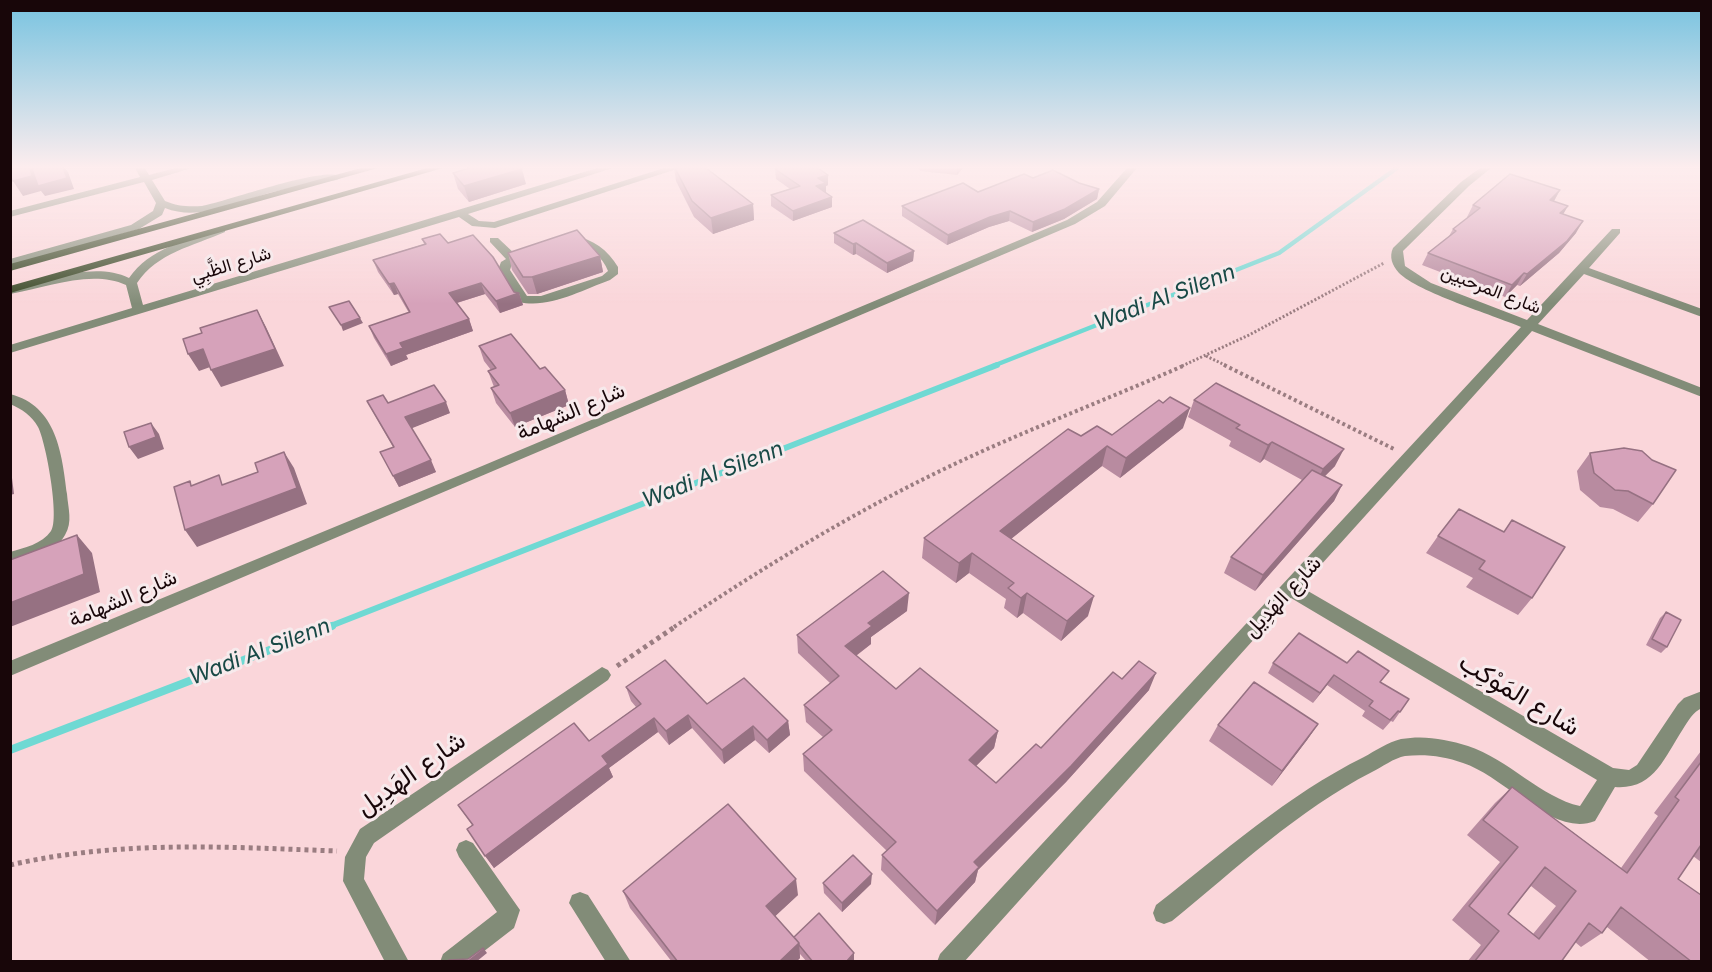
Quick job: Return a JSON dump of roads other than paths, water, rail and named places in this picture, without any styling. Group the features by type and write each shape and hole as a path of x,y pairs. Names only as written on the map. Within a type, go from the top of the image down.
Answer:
{"main road":[{"path":"10,268 208,213"},
{"path":"10,290 279,213"}],"street":[{"path":"10,263 135,226 157,213"},
{"path":"479,225 500,224 533,213"},
{"name":"شارع الشهامة","path":"10,669 480,473 1071,222 1085,213"},
{"name":"شارع المرحبين","path":"1435,213 1397,250 1395,257 1399,267 1409,276 1701,393"},
{"name":"شارع الظَّبِي","path":"10,349 462,214"},
{"path":"462,214 479,225 513,259"},
{"name":"شارع الظَّبِي","path":"131,283 139,269 154,258 221,230"},
{"name":"شارع الهَدِيل","path":"948,962 1532,326 1616,231"},
{"path":"580,239 589,243 612,265 614,272 606,278 545,299 529,301 523,299 504,270 507,262 513,259 580,239"},
{"path":"1582,269 1701,313"},
{"path":"10,290 99,274 119,275 131,283 139,311"},
{"path":"10,398 30,408 46,427 52,440 62,518 58,534 49,542 10,559"},
{"name":"شارع المَوْكِب","path":"1290,589 1610,777"},
{"name":"شارع الهَدِيل","path":"398,962 354,881 351,867 356,851 367,836 602,675"},
{"path":"1164,913 1297,807 1341,778 1400,748 1432,746 1468,755 1505,774 1561,812 1571,815 1588,814 1610,777 1631,779 1644,771 1685,710 1701,699"},
{"path":"451,962 506,920 509,910 466,850"},
{"path":"580,903 620,962"}],"waterway":[{"name":"Wadi Al Silenn","path":"993,366 1279,253 1334,213"},
{"name":"Wadi Al Silenn","path":"328,627 997,365"},
{"name":"Wadi Al Silenn","path":"10,750 332,626"}]}
